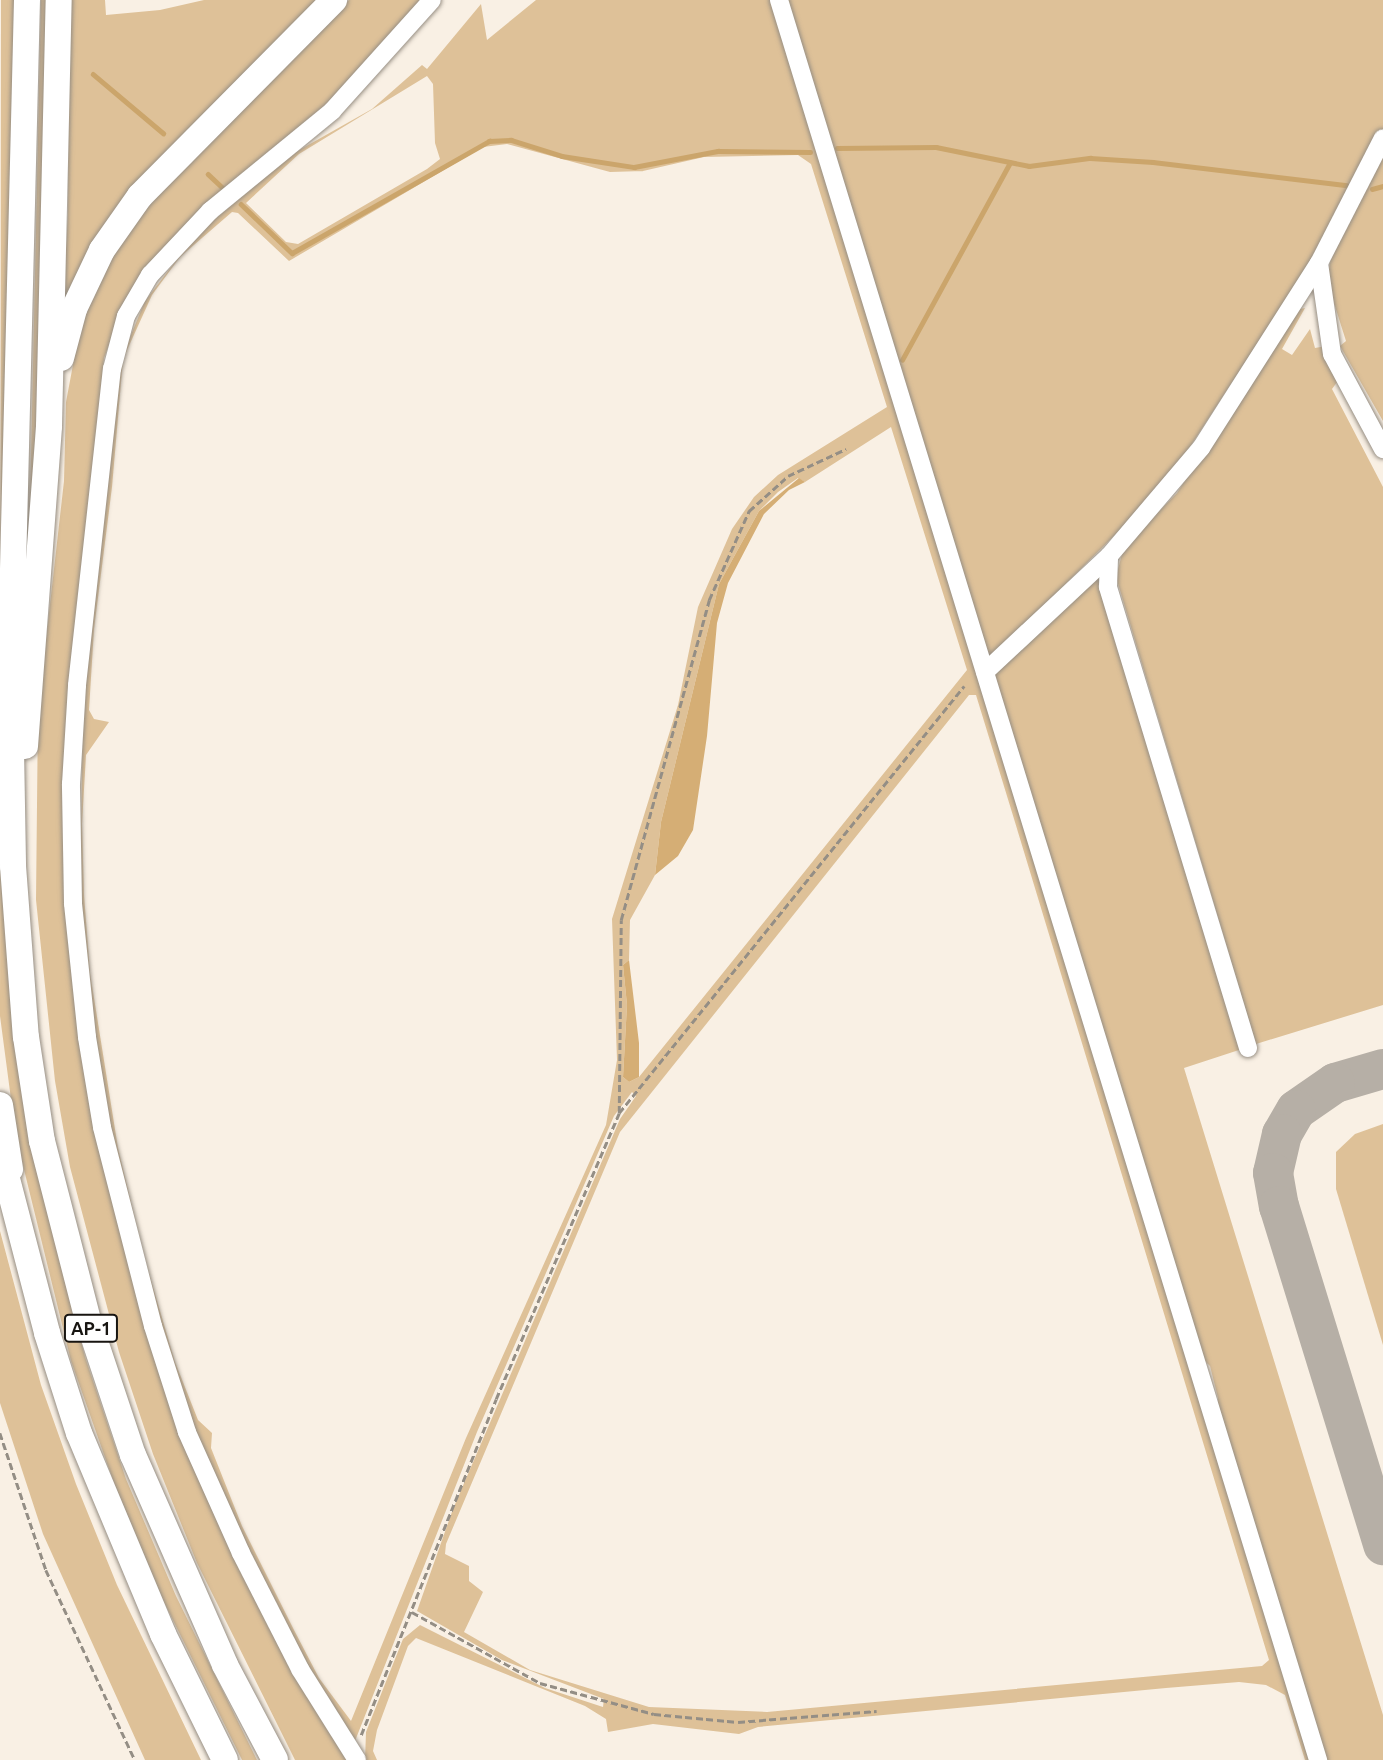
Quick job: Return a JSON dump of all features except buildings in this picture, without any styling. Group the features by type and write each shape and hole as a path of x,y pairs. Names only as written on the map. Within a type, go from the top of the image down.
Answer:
{"highway":[{"name":"AP-1","path":"27,0 10,691 13,866 26,1037 42,1141 88,1320 139,1467 225,1665 275,1760"},
{"path":"13,866 40,596 49,426 59,0"},
{"path":"49,426 74,309 118,227 178,156 334,0"},
{"name":"AP-1","path":"0,1105 21,1235 79,1433 163,1634 225,1760"},
{"path":"0,1152 21,1235"}],"street":[{"path":"355,1758 300,1669 241,1553 187,1432 153,1326 110,1164 89,1050 73,903 71,784 76,685 111,369 125,316 150,275 210,211 332,111 432,0"},
{"path":"779,0 1318,1760"},
{"path":"985,672 1109,556 1201,448 1319,263 1383,138"},
{"path":"1319,263 1332,354 1383,449"},
{"path":"1109,556 1108,587 1248,1048"}],"path":[{"path":"619,1113 621,920 709,600 749,511 788,476 846,449"},
{"path":"355,1758 496,1399 619,1113 964,686"},
{"path":"0,1433 46,1570 135,1760"},
{"path":"412,1612 540,1683 654,1714 738,1722 877,1711"}],"shaded area":[{"path":"1,0 14,0 1,671 29,1134 85,1357 126,1479 176,1596 257,1760 242,1760 164,1602 114,1483 71,1361 16,1137 0,1016"},
{"path":"41,0 52,0 49,185 29,551"},
{"path":"69,0 105,0 106,15 160,10 204,0 323,0 168,158 62,314 68,215"},
{"path":"349,0 420,0 328,102 261,164 118,321 104,358 66,744 102,1162 155,1356 288,1661 347,1760 295,1760 197,1563 153,1454 119,1352 70,1167 55,1081 36,900 38,710 64,481 66,402 79,333 99,281 124,236 166,186"},
{"path":"536,0 774,0 1313,1760 1305,1760 1285,1695 1266,1685 1239,1682 1166,1688 758,1727 739,1734 653,1724 608,1732 606,1719 585,1706 416,1638 408,1646 377,1730 373,1751 377,1760 365,1760 366,1732 403,1639 420,1625 545,1688 603,1707 604,1699 502,1660 417,1611 453,1509 620,1119 636,1096 632,1092 614,1116 477,1432 355,1741 305,1663 267,1592 194,1429 134,1239 98,1067 80,901 83,704 100,561 114,376 145,301 196,235 294,153 372,109 422,65 427,69 481,4 487,40","holes":["427,76 433,84 435,143 440,159 298,244 286,242 246,203 299,154","507,144 610,172 643,171 704,157 798,155 811,164 887,407 778,475 754,497 732,529 698,607 678,705 612,919 617,1060 606,1125 466,1438 351,1721 319,1678 294,1630 242,1526 211,1448 212,1433 198,1420 175,1362 143,1253 118,1148 90,973 84,895 82,824 86,755 109,722 94,719 89,710 94,629 112,487 123,359 152,295 180,257 232,212 238,213 289,261 483,147","891,427 967,670 639,1077 629,1082 623,1077 627,1005 623,965 629,960 630,920 655,875 661,822 719,584 759,511 778,492 798,478 805,482","969,695 976,695 1269,1660 1262,1666 767,1712 649,1707 530,1670 464,1632 483,1592 469,1581 469,1566 445,1554 446,1544 620,1132"]},
{"path":"785,0 1383,0 1383,130 1315,255 1165,485 987,662"},
{"path":"1383,157 1383,421 1340,346 1346,341 1327,281 1332,252"},
{"path":"1305,308 1282,349 1292,355 1310,329 1315,348 1326,346 1340,378 1332,389 1383,487 1383,1005 1256,1044 1116,577 1122,554 1133,538 1177,493 1295,310"},
{"path":"799,478 805,482 789,490 764,514 728,583 717,623 707,736 693,830 678,856 655,875 661,822 719,584 759,511"},
{"path":"1097,571 1242,1049 1184,1068 1383,1715 1383,1760 1322,1760 1217,1417 1218,1398 1210,1366 1198,1354 992,678 997,665"},
{"path":"629,960 639,1043 639,1077 629,1082 623,1077 627,1005 623,965"},
{"path":"1383,1124 1383,1345 1336,1189 1336,1152 1355,1134"},
{"path":"0,1231 41,1385 76,1484 117,1585 201,1760 145,1760 43,1534 0,1403"}],"waterway":[{"path":"93,74 163,133"},
{"path":"241,204 292,253 489,141 511,140 562,156 634,167 718,151 810,152"},
{"path":"837,148 936,147 1029,166 1090,158 1153,162 1347,185"},
{"path":"902,360 1010,163"},
{"path":"208,174 225,190"},
{"path":"1372,189 1383,186"}],"taxiway":[{"path":"1383,1069 1335,1083 1296,1110 1282,1134 1273,1173 1279,1206 1383,1545"}]}
